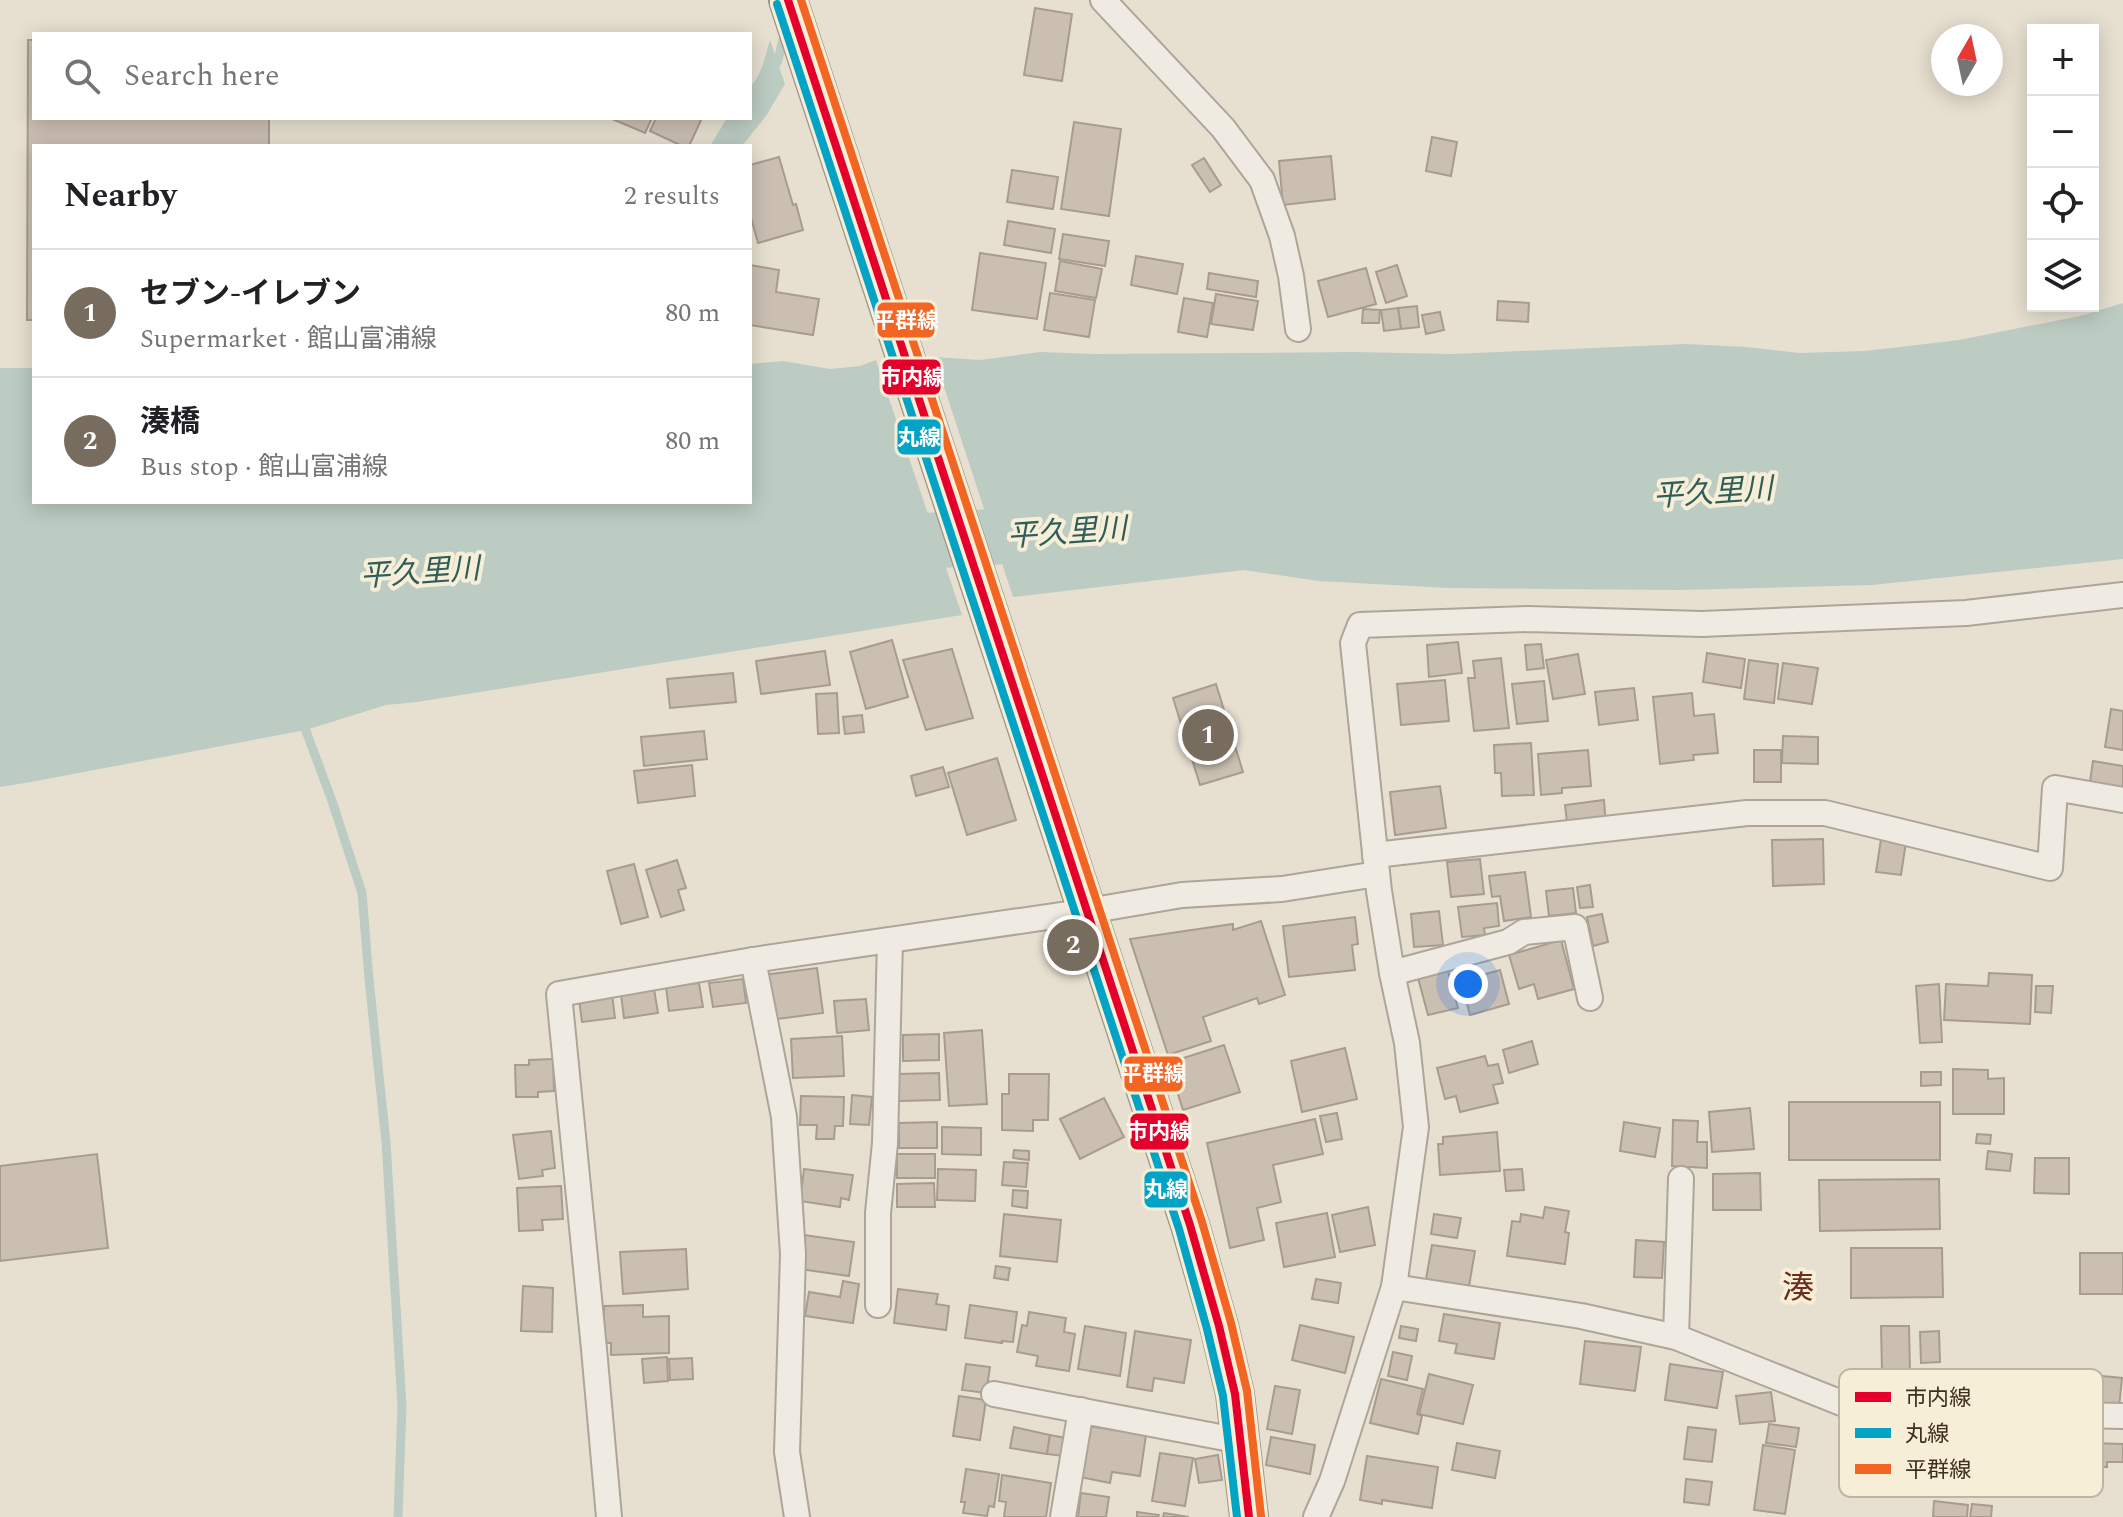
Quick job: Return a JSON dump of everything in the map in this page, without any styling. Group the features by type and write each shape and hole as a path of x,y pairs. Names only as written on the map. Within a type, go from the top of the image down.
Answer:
{"main road":[{"path":"788,0 1190,1225 1235,1394 1249,1517"}],"street":[{"path":"1103,0 1223,128 1262,180 1282,236 1298,329"},
{"path":"1316,1517 1332,1481 1394,1287 1416,1127 1407,1043 1392,973 1376,865 1353,643 1360,625 1528,619 1702,624 1966,613 2123,595"},
{"path":"609,1517 559,994 753,960 1182,895 1282,889 1376,865 1747,813 1825,813 2050,868 2055,788 2123,800"},
{"path":"1392,973 1508,942 1524,932 1575,927 1590,998"},
{"path":"878,1305 878,1213 885,1143 890,940"},
{"path":"753,960 784,1117 793,1254 787,1452 797,1517"},
{"path":"1676,1337 1681,1179"},
{"path":"1394,1287 1581,1316 1676,1337 1839,1402"},
{"path":"994,1394 1241,1441"},
{"path":"1063,1517 1081,1410"},
{"path":"2103,1416 2123,1416"}],"water":[{"path":"770,40 785,84 766,116 744,144 711,144 726,120 752,120 752,84"},
{"path":"2123,303 2123,559 1872,585 1680,590 1448,588 1318,581 1244,570 1013,597 934,357 980,360 1040,352 1453,354 1686,344 1800,353 1865,351 1959,340"},
{"path":"876,360 962,615 386,705 306,730 0,787 0,368 32,368 32,504 752,504 752,364 783,361 830,369 860,366"}],"pier":[{"path":"933,353 1014,601 1009,598 930,358"},
{"path":"875,356 880,359 966,614 964,619"}],"building":[{"path":"1035,8 1072,14 1062,81 1024,75"},
{"path":"28,40 32,40 32,120 269,120 269,144 32,144 32,320 27,320"},
{"path":"615,120 651,120 645,133"},
{"path":"655,120 701,120 690,144 678,144 650,131"},
{"path":"1074,122 1121,129 1109,216 1061,209"},
{"path":"1432,137 1457,142 1451,176 1426,171"},
{"path":"1331,156 1335,199 1283,205 1279,161"},
{"path":"779,157 803,230 758,243 752,221 752,164"},
{"path":"1204,158 1221,185 1210,192 1192,165"},
{"path":"1012,170 1058,177 1053,209 1007,202"},
{"path":"1008,221 1055,229 1051,253 1004,245"},
{"path":"1063,234 1109,241 1105,266 1059,259"},
{"path":"980,253 1046,263 1037,319 972,310"},
{"path":"1136,256 1183,264 1177,294 1131,285"},
{"path":"1060,261 1102,269 1096,298 1055,291"},
{"path":"752,265 779,270 776,292 819,299 813,335 752,325"},
{"path":"1397,265 1407,296 1386,303 1376,272"},
{"path":"1366,268 1376,304 1328,317 1318,281"},
{"path":"1209,273 1258,281 1256,297 1207,289"},
{"path":"1050,293 1095,300 1089,337 1044,330"},
{"path":"1216,294 1258,301 1253,330 1211,324"},
{"path":"1184,298 1213,303 1207,337 1178,332"},
{"path":"1498,301 1529,303 1528,322 1497,320"},
{"path":"1417,306 1419,327 1401,329 1398,308"},
{"path":"1398,308 1401,329 1384,331 1381,310"},
{"path":"1363,309 1380,310 1379,323 1362,323"},
{"path":"1440,312 1444,330 1426,334 1422,315"},
{"path":"892,640 908,697 866,709 850,652"},
{"path":"1458,642 1462,673 1429,677 1427,645"},
{"path":"1541,644 1544,668 1527,670 1525,645"},
{"path":"952,649 973,718 926,730 903,660"},
{"path":"825,651 830,685 761,694 756,661"},
{"path":"1707,653 1745,659 1741,688 1703,682"},
{"path":"1578,654 1585,694 1553,699 1546,660"},
{"path":"1501,658 1509,728 1474,731 1468,678 1475,678 1473,661"},
{"path":"1749,660 1778,664 1774,703 1744,699"},
{"path":"1783,663 1818,668 1812,704 1778,699"},
{"path":"733,673 736,702 670,708 667,679"},
{"path":"1445,680 1449,721 1401,725 1397,684"},
{"path":"1544,681 1548,721 1517,724 1512,684"},
{"path":"1216,684 1243,772 1200,785 1173,698"},
{"path":"1634,688 1638,720 1599,725 1595,692"},
{"path":"837,693 839,733 818,734 816,694"},
{"path":"1692,693 1694,716 1714,714 1718,753 1693,755 1694,760 1660,764 1653,697"},
{"path":"2111,709 2123,711 2123,750 2105,747"},
{"path":"862,715 864,732 845,734 843,717"},
{"path":"704,731 707,759 644,766 641,737"},
{"path":"1783,736 1818,737 1818,764 1782,763"},
{"path":"1531,743 1534,795 1502,796 1501,773 1495,773 1494,745"},
{"path":"1588,750 1591,786 1562,788 1562,793 1541,795 1538,754"},
{"path":"1754,750 1781,750 1781,782 1754,782"},
{"path":"997,758 1016,820 967,835 948,773"},
{"path":"2093,761 2123,766 2123,787 2090,782"},
{"path":"692,765 695,796 638,803 634,771"},
{"path":"943,767 949,787 916,796 911,776"},
{"path":"1440,786 1446,828 1395,835 1390,792"},
{"path":"1604,800 1606,827 1568,831 1565,805"},
{"path":"1823,839 1824,884 1773,886 1772,840"},
{"path":"1881,839 1906,842 1901,875 1876,872"},
{"path":"1480,859 1484,894 1451,897 1447,862"},
{"path":"677,860 686,888 678,890 684,910 661,917 646,870"},
{"path":"634,864 648,917 621,924 607,871"},
{"path":"1525,872 1531,917 1504,921 1500,896 1492,897 1489,876"},
{"path":"1590,885 1593,907 1580,908 1577,887"},
{"path":"1573,888 1576,913 1549,916 1546,891"},
{"path":"1497,903 1499,926 1484,928 1485,935 1462,937 1458,907"},
{"path":"1439,911 1443,945 1414,947 1411,914"},
{"path":"1602,914 1608,942 1593,946 1587,917"},
{"path":"1355,917 1358,944 1352,945 1355,970 1289,977 1283,926"},
{"path":"1261,921 1285,995 1259,1004 1257,998 1203,1017 1211,1041 1168,1055 1130,939 1233,924 1233,930"},
{"path":"1561,940 1574,989 1538,999 1534,984 1519,989 1509,955"},
{"path":"817,968 823,1013 770,1020 763,975"},
{"path":"1500,970 1509,1004 1470,1015 1461,981"},
{"path":"1448,971 1458,1008 1428,1015 1418,978"},
{"path":"1989,973 2032,975 2030,1024 1944,1020 1946,984 1988,986"},
{"path":"743,979 746,1003 713,1007 709,983"},
{"path":"699,983 703,1007 669,1011 666,987"},
{"path":"1939,984 1942,1042 1920,1043 1916,986"},
{"path":"2036,986 2053,986 2051,1013 2035,1012"},
{"path":"654,989 658,1013 624,1018 621,994"},
{"path":"612,994 615,1018 582,1022 579,999"},
{"path":"866,999 869,1030 837,1033 834,1001"},
{"path":"982,1030 987,1104 949,1106 944,1033"},
{"path":"939,1034 939,1060 903,1061 903,1035"},
{"path":"842,1036 844,1076 793,1078 791,1039"},
{"path":"1532,1041 1538,1064 1509,1073 1503,1050"},
{"path":"1224,1045 1240,1092 1183,1110 1168,1063"},
{"path":"1345,1048 1357,1099 1302,1112 1291,1061"},
{"path":"1485,1056 1488,1066 1498,1064 1503,1083 1493,1085 1498,1103 1460,1112 1456,1096 1445,1099 1437,1068"},
{"path":"553,1059 554,1091 538,1092 538,1097 516,1097 515,1065 529,1065 529,1060"},
{"path":"1953,1069 1988,1070 1988,1079 2004,1078 2004,1114 1953,1114"},
{"path":"1921,1072 1941,1072 1941,1085 1921,1086"},
{"path":"939,1073 940,1100 899,1101 898,1074"},
{"path":"1009,1074 1049,1074 1048,1120 1033,1120 1033,1131 1002,1130 1002,1094 1009,1094"},
{"path":"852,1095 872,1097 869,1125 850,1124"},
{"path":"801,1096 844,1097 843,1126 835,1126 834,1139 816,1139 817,1125 800,1125"},
{"path":"1104,1098 1124,1137 1080,1159 1060,1119"},
{"path":"1789,1102 1940,1102 1940,1160 1789,1160"},
{"path":"1750,1108 1754,1149 1712,1152 1709,1112"},
{"path":"1337,1113 1342,1139 1326,1142 1320,1116"},
{"path":"1315,1119 1323,1154 1273,1165 1281,1202 1257,1208 1264,1240 1230,1248 1207,1143"},
{"path":"1673,1120 1698,1121 1697,1142 1707,1142 1707,1168 1672,1166"},
{"path":"937,1122 937,1148 899,1148 899,1123"},
{"path":"1624,1122 1660,1128 1655,1157 1620,1151"},
{"path":"942,1127 981,1128 981,1155 942,1154"},
{"path":"551,1131 555,1168 542,1170 543,1176 519,1179 513,1135"},
{"path":"1497,1132 1500,1171 1440,1175 1438,1144 1443,1144 1443,1137"},
{"path":"1977,1134 1991,1135 1990,1144 1976,1143"},
{"path":"1014,1150 1029,1151 1029,1160 1013,1158"},
{"path":"1988,1151 2012,1154 2010,1171 1986,1169"},
{"path":"97,1154 108,1248 0,1261 0,1166"},
{"path":"897,1154 935,1154 935,1178 897,1178"},
{"path":"2035,1158 2069,1158 2069,1194 2034,1193"},
{"path":"1004,1162 1028,1163 1026,1187 1002,1185"},
{"path":"804,1169 853,1175 849,1200 841,1198 840,1207 800,1201"},
{"path":"938,1169 976,1170 975,1201 937,1200"},
{"path":"1522,1169 1524,1190 1506,1191 1504,1170"},
{"path":"1760,1173 1761,1210 1713,1210 1713,1174"},
{"path":"1939,1179 1940,1229 1820,1231 1819,1180"},
{"path":"934,1183 935,1207 897,1207 897,1184"},
{"path":"561,1186 563,1219 542,1220 543,1230 519,1231 517,1188"},
{"path":"1013,1190 1028,1191 1027,1208 1012,1206"},
{"path":"1368,1207 1375,1245 1340,1252 1332,1215"},
{"path":"1545,1207 1569,1211 1565,1232 1569,1233 1565,1264 1507,1256 1512,1221 1520,1222 1521,1214 1543,1218"},
{"path":"1327,1213 1335,1257 1284,1267 1276,1223"},
{"path":"1004,1214 1061,1220 1057,1262 1000,1256"},
{"path":"1434,1214 1461,1218 1457,1238 1431,1234"},
{"path":"804,1235 854,1242 849,1276 800,1269"},
{"path":"1636,1240 1664,1242 1662,1278 1634,1277"},
{"path":"1432,1245 1475,1251 1469,1286 1426,1279"},
{"path":"1851,1248 1942,1248 1943,1297 1851,1298"},
{"path":"686,1249 688,1289 623,1294 620,1252"},
{"path":"2080,1253 2123,1253 2123,1294 2080,1294"},
{"path":"996,1266 1010,1268 1008,1280 994,1278"},
{"path":"1316,1279 1341,1283 1338,1303 1312,1299"},
{"path":"843,1281 859,1284 853,1323 805,1316 809,1292 840,1297"},
{"path":"523,1286 553,1288 552,1332 521,1331"},
{"path":"898,1289 938,1294 936,1304 949,1306 946,1330 894,1323"},
{"path":"643,1305 643,1317 669,1316 669,1353 611,1355 611,1343 604,1343 604,1306"},
{"path":"970,1305 1017,1312 1013,1342 965,1338"},
{"path":"1029,1312 1066,1318 1064,1332 1075,1334 1069,1371 1036,1366 1038,1356 1017,1352 1022,1325 1027,1326"},
{"path":"1444,1314 1500,1323 1494,1359 1455,1353 1457,1344 1439,1341"},
{"path":"1300,1325 1354,1337 1345,1373 1292,1360"},
{"path":"1085,1326 1126,1333 1120,1376 1078,1369"},
{"path":"1401,1326 1418,1329 1416,1341 1399,1338"},
{"path":"1881,1326 1909,1326 1910,1369 1882,1369"},
{"path":"1135,1331 1191,1340 1184,1383 1154,1378 1152,1391 1127,1387"},
{"path":"1939,1331 1940,1362 1921,1363 1920,1332"},
{"path":"1585,1341 1641,1347 1635,1391 1580,1384"},
{"path":"1393,1352 1412,1356 1407,1380 1388,1376"},
{"path":"667,1357 668,1381 644,1383 642,1359"},
{"path":"692,1358 693,1379 670,1380 669,1359"},
{"path":"966,1364 990,1367 986,1393 962,1390"},
{"path":"1670,1364 1723,1372 1717,1408 1665,1400"},
{"path":"1429,1374 1473,1385 1463,1424 1419,1414"},
{"path":"2103,1376 2122,1378 2119,1407 2103,1405"},
{"path":"1381,1379 1423,1389 1417,1414 1422,1416 1418,1434 1370,1423"},
{"path":"1275,1386 1300,1390 1292,1434 1267,1429"},
{"path":"1771,1392 1775,1421 1740,1424 1736,1396"},
{"path":"959,1396 986,1400 980,1440 953,1436"},
{"path":"1769,1424 1799,1428 1796,1447 1766,1443"},
{"path":"1088,1426 1146,1435 1140,1476 1112,1472 1110,1483 1080,1477"},
{"path":"1014,1427 1050,1435 1047,1454 1010,1448"},
{"path":"1688,1427 1716,1430 1712,1462 1684,1459"},
{"path":"1050,1435 1066,1438 1063,1456 1047,1454"},
{"path":"1271,1437 1315,1445 1310,1474 1266,1465"},
{"path":"1457,1443 1500,1451 1495,1478 1452,1470"},
{"path":"2103,1443 2123,1444 2123,1462 2107,1462 2107,1467 2103,1467"},
{"path":"1763,1445 1795,1450 1785,1514 1754,1510"},
{"path":"1160,1453 1193,1458 1185,1506 1152,1501"},
{"path":"1218,1455 1222,1480 1199,1483 1195,1459"},
{"path":"1367,1456 1438,1467 1432,1508 1382,1500 1382,1504 1360,1500"},
{"path":"966,1469 999,1474 994,1507 989,1506 987,1516 963,1513 965,1502 961,1502"},
{"path":"1002,1475 1051,1483 1046,1517 1004,1517 1006,1502 999,1501"},
{"path":"1686,1479 1712,1482 1709,1505 1684,1502"},
{"path":"1081,1493 1109,1497 1106,1517 1078,1517"},
{"path":"1934,1501 1968,1505 1967,1517 1933,1517"},
{"path":"1972,1504 1992,1506 1991,1517 1970,1517"},
{"path":"1137,1512 1159,1515 1137,1517"},
{"path":"1164,1513 1189,1517 1163,1517"}],"waterway":[{"path":"773,70 785,31"},
{"name":"平久里川","path":"861,545 1070,532"},
{"path":"302,720 362,893 386,1142 402,1406 398,1517"}],"transit line":[{"name":"市内線","path":"788,0 1190,1225 1235,1394 1249,1517"},
{"name":"平群線","path":"801,0 1202,1222 1247,1391 1261,1516"},
{"name":"丸線","path":"777,4 1179,1229 1223,1396 1237,1517"}],"place":[{"name":"セブン-イレブン","path":"1208,735"},
{"name":"湊橋","path":"1073,945"}],"district":[{"name":"湊","path":"1798,1287"}]}
